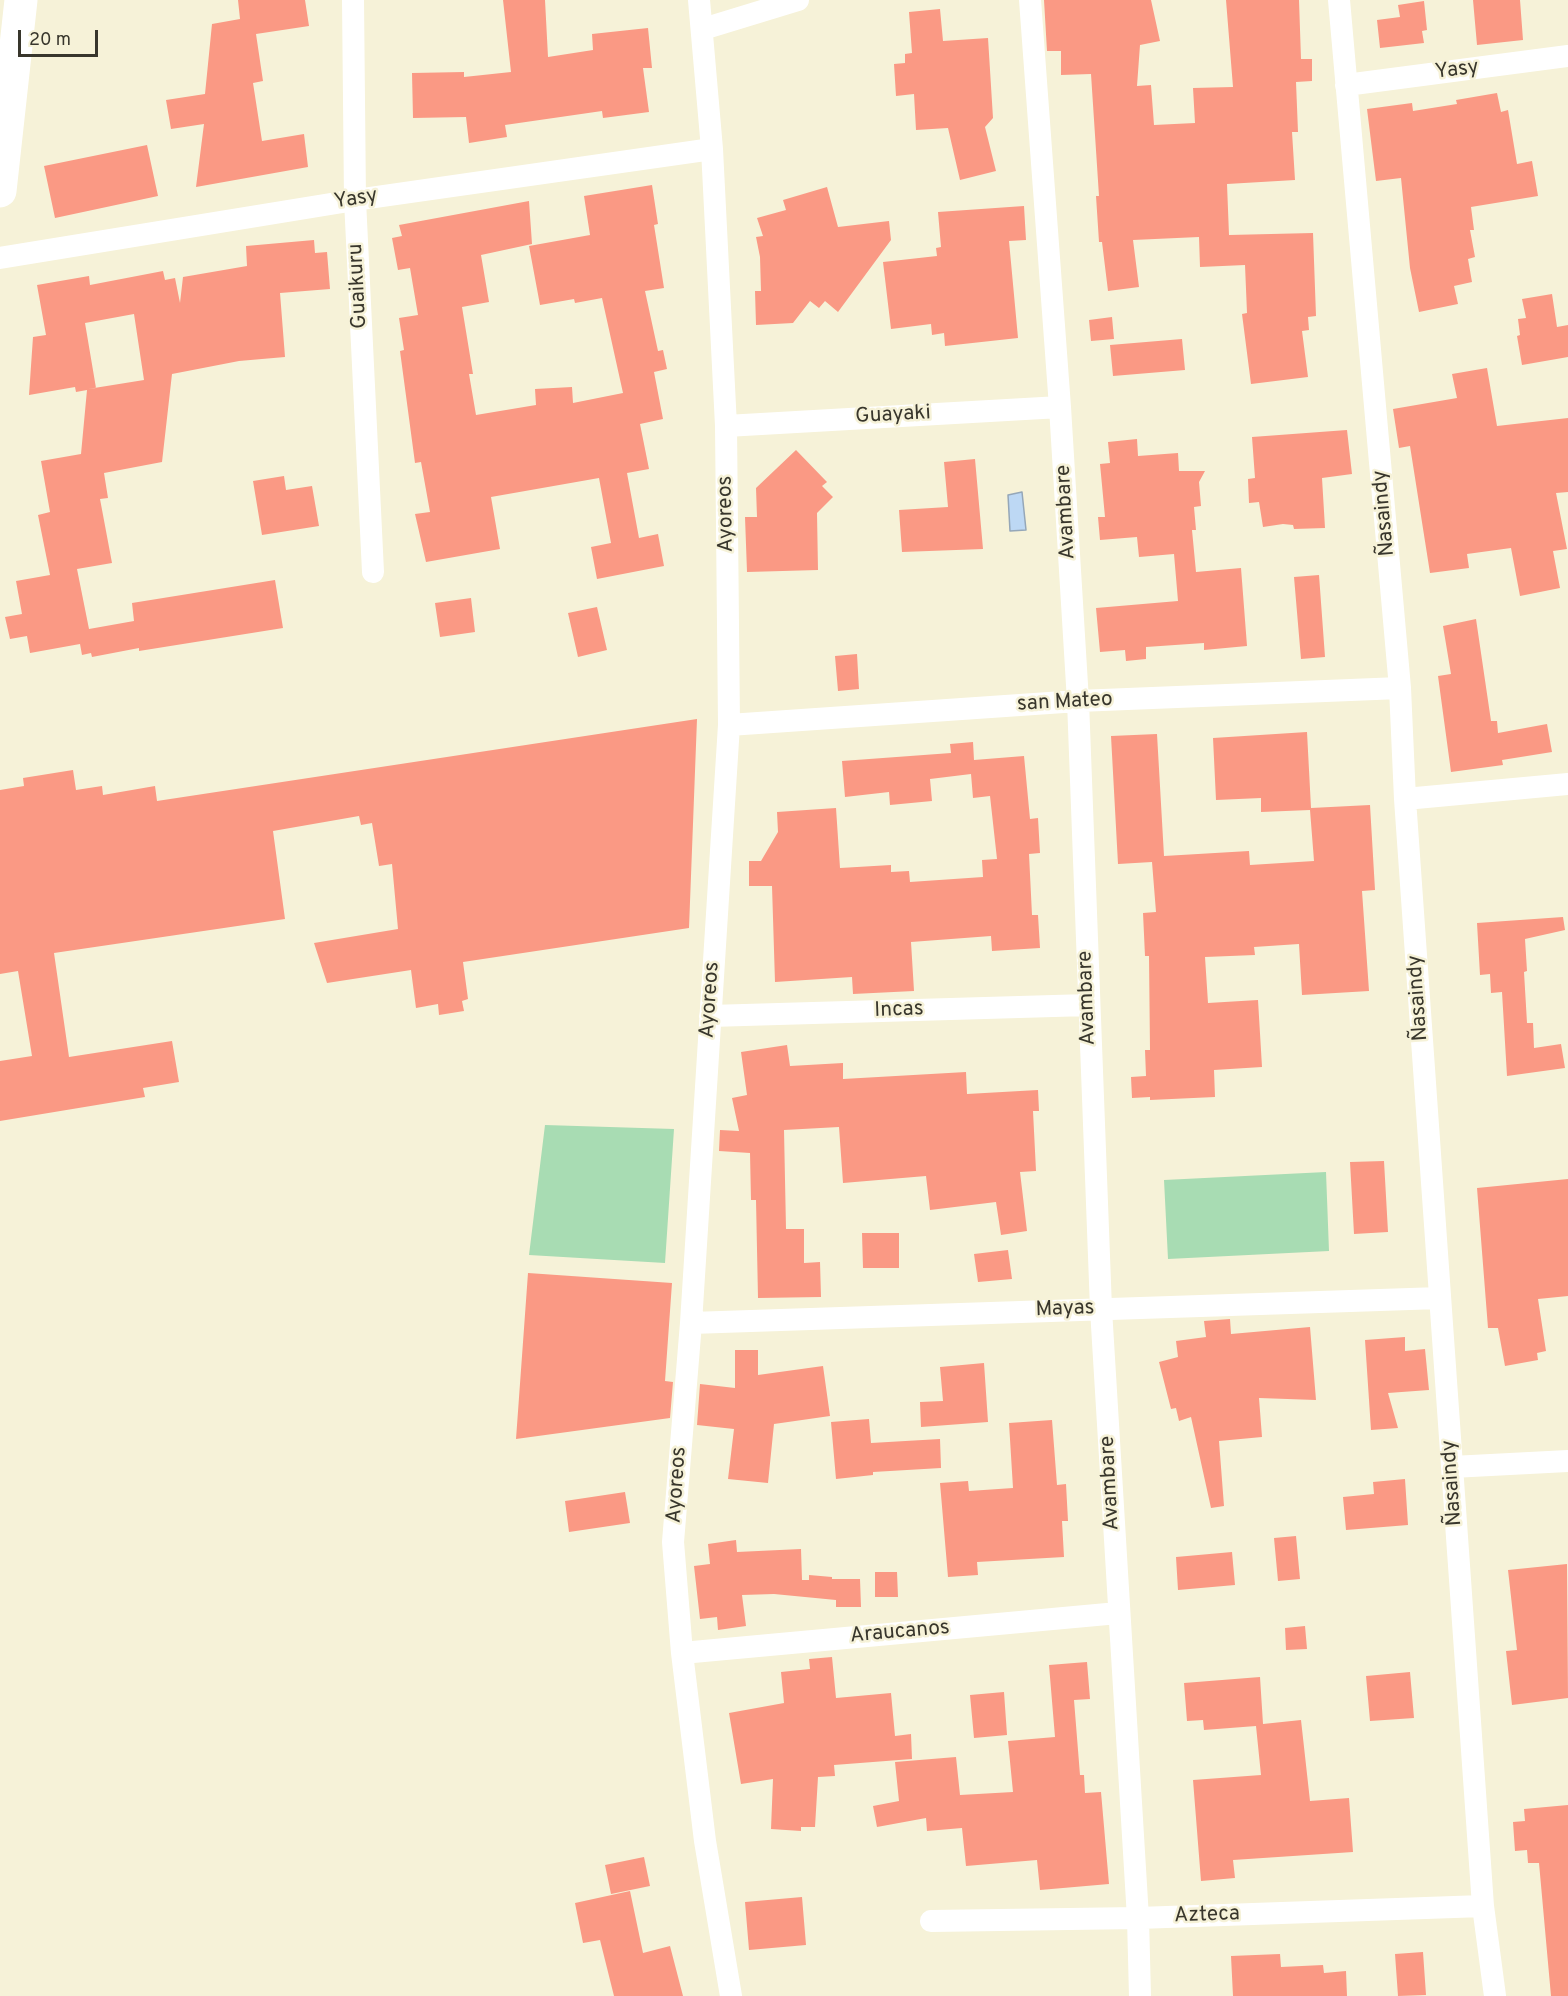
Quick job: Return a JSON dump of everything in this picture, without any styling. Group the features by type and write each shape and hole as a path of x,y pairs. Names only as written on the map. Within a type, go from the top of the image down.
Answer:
{"main road":[{"path":"0,191 21,0"}],"street":[{"name":"Guaikuru","path":"353,0 355,200 373,572"},
{"name":"Ayoreos","path":"699,0 712,149 726,426 729,725 691,1323 674,1542 682,1653 705,1841 731,1996"},
{"path":"703,29 798,0"},
{"name":"Avambare","path":"1030,0 1060,407 1078,701 1101,1309 1138,1918 1140,1996"},
{"name":"Ñasaindy","path":"1339,0 1400,688 1405,799 1483,1906 1495,1996"},
{"name":"Yasy","path":"1346,85 1568,56"},
{"name":"Yasy","path":"0,258 355,200 712,149"},
{"name":"Guayaki","path":"726,426 1060,407"},
{"name":"san Mateo","path":"729,725 1078,701 1400,688"},
{"path":"1405,799 1568,784"},
{"name":"Incas","path":"710,1016 1088,1005"},
{"name":"Mayas","path":"691,1323 1440,1298"},
{"path":"1452,1467 1568,1461"},
{"name":"Araucanos","path":"682,1653 1118,1613"},
{"name":"Azteca","path":"932,1921 1138,1918 1483,1906"}],"green space":[{"path":"545,1125 674,1129 665,1263 529,1255"},
{"path":"1326,1172 1329,1251 1168,1259 1164,1180"}],"water":[{"path":"1022,492 1026,530 1010,531 1008,495"}],"building":[{"path":"238,0 305,0 309,26 256,34 263,81 253,83 262,141 304,134 308,167 196,187 204,124 171,129 166,100 205,94 212,24 240,19"},
{"path":"503,0 545,0 548,57 593,50 592,34 648,28 652,68 643,68 649,112 603,118 602,111 505,125 507,137 469,143 466,117 413,118 412,73 464,72 464,77 511,72"},
{"path":"1044,0 1151,0 1160,41 1140,45 1137,86 1151,85 1154,125 1195,123 1193,88 1233,87 1226,0 1299,0 1301,59 1312,59 1312,81 1296,82 1298,132 1292,132 1295,180 1227,184 1229,235 1313,233 1316,316 1308,317 1309,330 1302,331 1308,377 1251,384 1242,314 1247,313 1245,265 1200,267 1199,237 1133,240 1139,287 1108,291 1102,242 1099,242 1096,196 1099,196 1091,74 1061,75 1061,51 1047,51"},
{"path":"1473,0 1520,0 1523,40 1477,45"},
{"path":"1424,1 1427,30 1422,31 1424,43 1380,48 1377,20 1400,17 1398,5"},
{"path":"940,9 943,41 988,38 993,118 985,127 996,171 960,180 948,128 916,130 914,94 896,96 894,64 905,63 905,54 912,53 909,12"},
{"path":"1497,93 1501,112 1508,110 1517,164 1532,161 1538,196 1471,207 1474,230 1470,230 1475,257 1468,259 1472,282 1454,286 1458,304 1419,312 1410,268 1401,178 1376,181 1367,109 1412,103 1413,111 1457,104 1456,100"},
{"path":"147,145 158,196 55,218 44,166"},
{"path":"652,185 658,224 654,225 664,288 645,291 658,351 663,350 667,369 654,372 663,419 640,424 649,469 627,473 639,538 658,534 664,566 597,579 591,547 611,543 599,478 491,497 500,549 426,562 415,514 430,512 421,462 415,463 400,351 404,350 399,318 418,315 410,268 398,270 392,238 402,236 399,225 529,201 532,244 481,255 489,302 462,307 473,374 469,374 476,415 536,405 535,389 572,387 573,403 623,393 602,298 575,303 574,299 540,305 529,246 590,235 584,196"},
{"path":"827,187 838,227 889,221 891,240 838,312 825,301 819,308 810,301 793,323 756,325 755,291 761,291 760,257 756,237 763,236 757,218 786,210 783,200"},
{"path":"1024,206 1026,240 1009,241 1018,338 945,346 944,333 932,335 931,324 891,329 883,262 937,256 936,248 941,247 938,212"},
{"path":"314,240 315,253 327,252 330,289 280,293 285,357 239,361 172,374 162,462 104,473 108,498 100,499 112,563 77,569 89,629 134,621 132,603 275,580 283,628 139,651 139,648 92,657 91,653 82,655 80,644 30,653 27,636 10,639 5,617 22,614 16,581 50,575 38,515 50,512 41,461 81,454 87,390 76,392 75,387 29,395 33,337 46,335 37,285 89,276 90,285 163,271 165,280 175,278 180,303 183,277 247,266 246,246","holes":["134,314 144,380 96,388 85,323"]},
{"path":"1552,294 1557,327 1568,325 1568,357 1522,365 1517,336 1520,335 1518,319 1526,318 1522,299"},
{"path":"1112,317 1114,339 1091,341 1089,320"},
{"path":"1182,339 1185,370 1113,376 1110,345"},
{"path":"1487,368 1497,426 1568,418 1568,492 1556,493 1567,549 1553,551 1560,588 1520,596 1511,548 1467,554 1469,568 1430,573 1410,446 1399,448 1393,409 1457,398 1452,374"},
{"path":"1347,430 1352,474 1322,478 1325,528 1294,529 1293,525 1283,524 1263,527 1259,502 1249,503 1248,479 1255,478 1252,437"},
{"path":"1137,439 1138,456 1178,453 1179,471 1205,471 1199,482 1201,506 1194,507 1196,530 1192,530 1196,572 1241,568 1247,646 1204,650 1204,643 1146,647 1146,659 1126,661 1125,650 1100,652 1096,608 1178,601 1174,554 1139,557 1137,537 1100,540 1098,517 1105,517 1100,464 1110,463 1108,442"},
{"path":"796,450 827,482 822,486 833,497 817,513 818,570 747,572 745,517 757,517 756,488"},
{"path":"975,459 983,549 902,552 899,510 948,507 944,462"},
{"path":"284,476 286,490 312,486 319,526 262,535 253,481"},
{"path":"1319,575 1325,657 1301,659 1294,577"},
{"path":"471,598 475,632 440,637 435,603"},
{"path":"597,607 607,650 578,657 568,613"},
{"path":"1476,619 1491,721 1497,721 1498,733 1547,724 1552,752 1502,760 1503,765 1451,772 1438,676 1451,674 1443,626"},
{"path":"857,654 859,689 838,691 835,656"},
{"path":"697,719 689,928 463,962 468,999 462,1001 464,1011 439,1015 438,1004 416,1008 411,970 327,983 314,943 398,929 392,864 379,866 372,823 361,825 359,816 273,831 285,919 54,953 69,1057 172,1041 179,1082 143,1088 145,1097 0,1121 0,1061 32,1056 18,971 0,974 0,790 24,786 23,778 73,770 76,790 102,786 103,795 155,786 157,801"},
{"path":"1307,732 1311,808 1370,805 1375,890 1362,891 1369,991 1302,995 1299,944 1254,947 1255,955 1205,957 1208,1003 1258,1000 1262,1067 1214,1070 1215,1097 1150,1100 1150,1097 1132,1098 1131,1077 1146,1076 1145,1050 1150,1050 1149,956 1145,956 1143,913 1156,912 1152,862 1118,864 1111,736 1157,734 1164,856 1249,851 1250,865 1314,861 1310,810 1261,812 1261,798 1216,800 1213,738"},
{"path":"973,742 974,760 1024,756 1030,819 1038,818 1040,853 1029,854 1032,915 1038,915 1040,948 992,951 991,936 911,942 914,991 853,994 852,977 775,982 772,886 749,886 749,861 761,861 778,832 777,812 836,808 840,868 891,865 891,872 909,871 910,882 983,877 982,860 997,859 990,796 973,798 971,774 930,779 932,801 890,805 889,792 845,797 842,761 951,753 950,744"},
{"path":"1563,917 1565,930 1525,939 1527,971 1524,972 1527,1023 1533,1023 1534,1048 1561,1044 1565,1068 1507,1076 1502,992 1491,993 1490,974 1480,975 1477,923"},
{"path":"787,1045 790,1066 843,1063 843,1079 966,1072 967,1094 1038,1090 1039,1111 1033,1111 1036,1171 1020,1172 1027,1231 1001,1235 996,1202 930,1210 926,1176 843,1183 839,1127 784,1130 786,1229 804,1229 804,1263 820,1262 821,1297 758,1298 756,1200 751,1200 750,1153 719,1151 720,1130 739,1131 732,1098 747,1095 741,1052"},
{"path":"1384,1161 1388,1232 1354,1234 1350,1162"},
{"path":"1568,1179 1568,1296 1538,1299 1546,1351 1537,1353 1538,1360 1505,1366 1498,1328 1488,1328 1477,1188"},
{"path":"862,1233 899,1233 899,1268 863,1268"},
{"path":"1008,1250 1012,1279 978,1282 974,1254"},
{"path":"528,1273 672,1283 665,1381 673,1382 670,1418 516,1439"},
{"path":"1230,1319 1231,1334 1310,1327 1316,1400 1259,1398 1262,1437 1219,1441 1224,1506 1211,1508 1191,1417 1179,1421 1176,1408 1171,1409 1159,1362 1178,1357 1176,1341 1206,1337 1204,1321"},
{"path":"1405,1337 1405,1351 1425,1349 1429,1390 1388,1393 1398,1428 1371,1430 1365,1340"},
{"path":"735,1350 758,1350 758,1375 823,1366 830,1416 774,1424 768,1483 728,1479 734,1429 697,1425 700,1384 735,1388"},
{"path":"984,1363 988,1422 921,1427 920,1402 943,1401 940,1367"},
{"path":"869,1419 871,1443 940,1439 941,1468 873,1472 873,1475 836,1479 831,1422"},
{"path":"1052,1420 1057,1485 1066,1484 1068,1521 1062,1521 1064,1557 977,1562 978,1575 948,1577 940,1483 968,1481 969,1491 1013,1488 1009,1423"},
{"path":"1405,1479 1408,1525 1346,1530 1343,1497 1374,1494 1373,1482"},
{"path":"625,1492 630,1523 569,1532 565,1501"},
{"path":"1296,1536 1300,1579 1278,1581 1274,1538"},
{"path":"736,1540 737,1552 801,1549 802,1580 809,1580 809,1575 832,1577 832,1579 860,1579 861,1607 836,1607 836,1600 774,1594 742,1595 746,1626 718,1630 717,1617 700,1619 694,1566 710,1564 708,1544"},
{"path":"1232,1552 1235,1585 1178,1590 1176,1557"},
{"path":"1567,1564 1568,1698 1512,1705 1506,1651 1517,1650 1508,1570"},
{"path":"875,1572 897,1572 898,1597 875,1597"},
{"path":"1305,1626 1307,1649 1286,1650 1285,1628"},
{"path":"832,1657 836,1698 891,1693 895,1736 911,1734 912,1759 834,1765 835,1776 818,1777 815,1827 801,1827 801,1831 771,1829 773,1779 741,1784 729,1713 784,1703 781,1672 810,1669 809,1659"},
{"path":"1087,1662 1090,1699 1074,1700 1080,1775 1084,1775 1085,1793 1101,1792 1109,1884 1040,1890 1037,1860 966,1866 962,1828 927,1831 926,1818 877,1827 873,1806 899,1801 895,1762 956,1757 960,1795 1013,1792 1008,1741 1055,1737 1049,1665"},
{"path":"1410,1672 1414,1718 1370,1721 1366,1676"},
{"path":"1260,1677 1263,1724 1301,1720 1310,1801 1349,1798 1353,1852 1233,1860 1235,1878 1201,1881 1193,1780 1261,1775 1256,1726 1204,1730 1203,1720 1187,1721 1184,1683"},
{"path":"1004,1692 1007,1735 974,1738 970,1695"},
{"path":"1568,1805 1568,1996 1551,1996 1539,1863 1528,1863 1527,1850 1515,1851 1513,1822 1525,1821 1524,1809"},
{"path":"644,1857 650,1886 611,1894 605,1865"},
{"path":"630,1891 643,1953 670,1946 683,1996 614,1996 600,1940 583,1943 575,1903"},
{"path":"802,1897 806,1945 749,1950 745,1902"},
{"path":"1423,1952 1426,1995 1398,1996 1395,1954"},
{"path":"1280,1954 1281,1967 1323,1965 1324,1973 1346,1971 1347,1996 1233,1996 1231,1956"}]}
